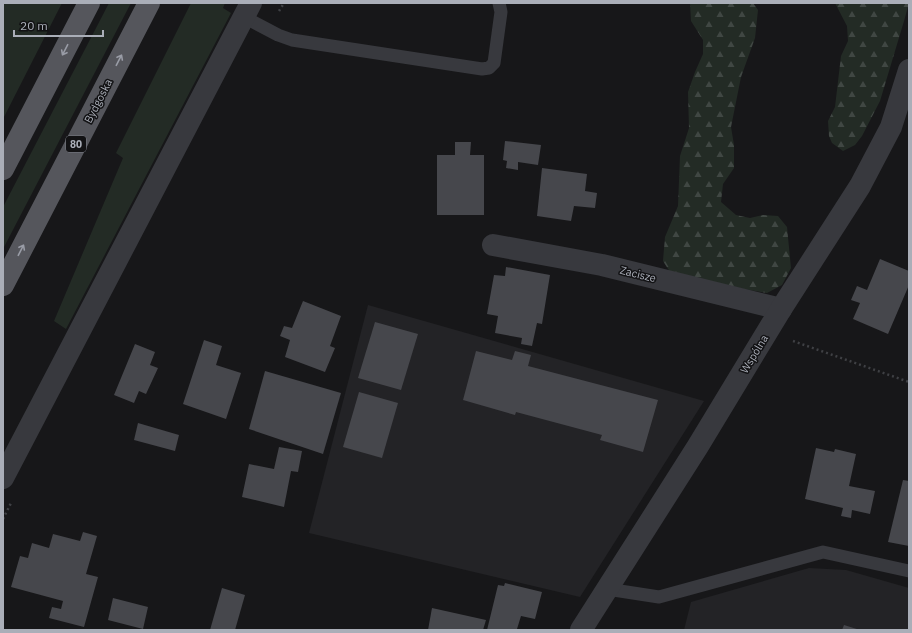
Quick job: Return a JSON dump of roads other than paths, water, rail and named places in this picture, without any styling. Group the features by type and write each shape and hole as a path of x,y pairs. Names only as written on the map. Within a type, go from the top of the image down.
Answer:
{"main road":[{"path":"3,169 89,3"},
{"name":"Bydgoska","path":"3,285 149,3"}],"street":[{"path":"3,478 247,10"},
{"name":"Wspólna","path":"581,630 698,446 781,309 860,186 891,127 909,70"},
{"name":"Zacisze","path":"493,245 602,265 781,309"}],"lane":[{"path":"247,10 272,32 292,40 482,69 489,68 494,63 501,12 500,3"},
{"path":"607,589 659,597 823,552 909,571"}]}
